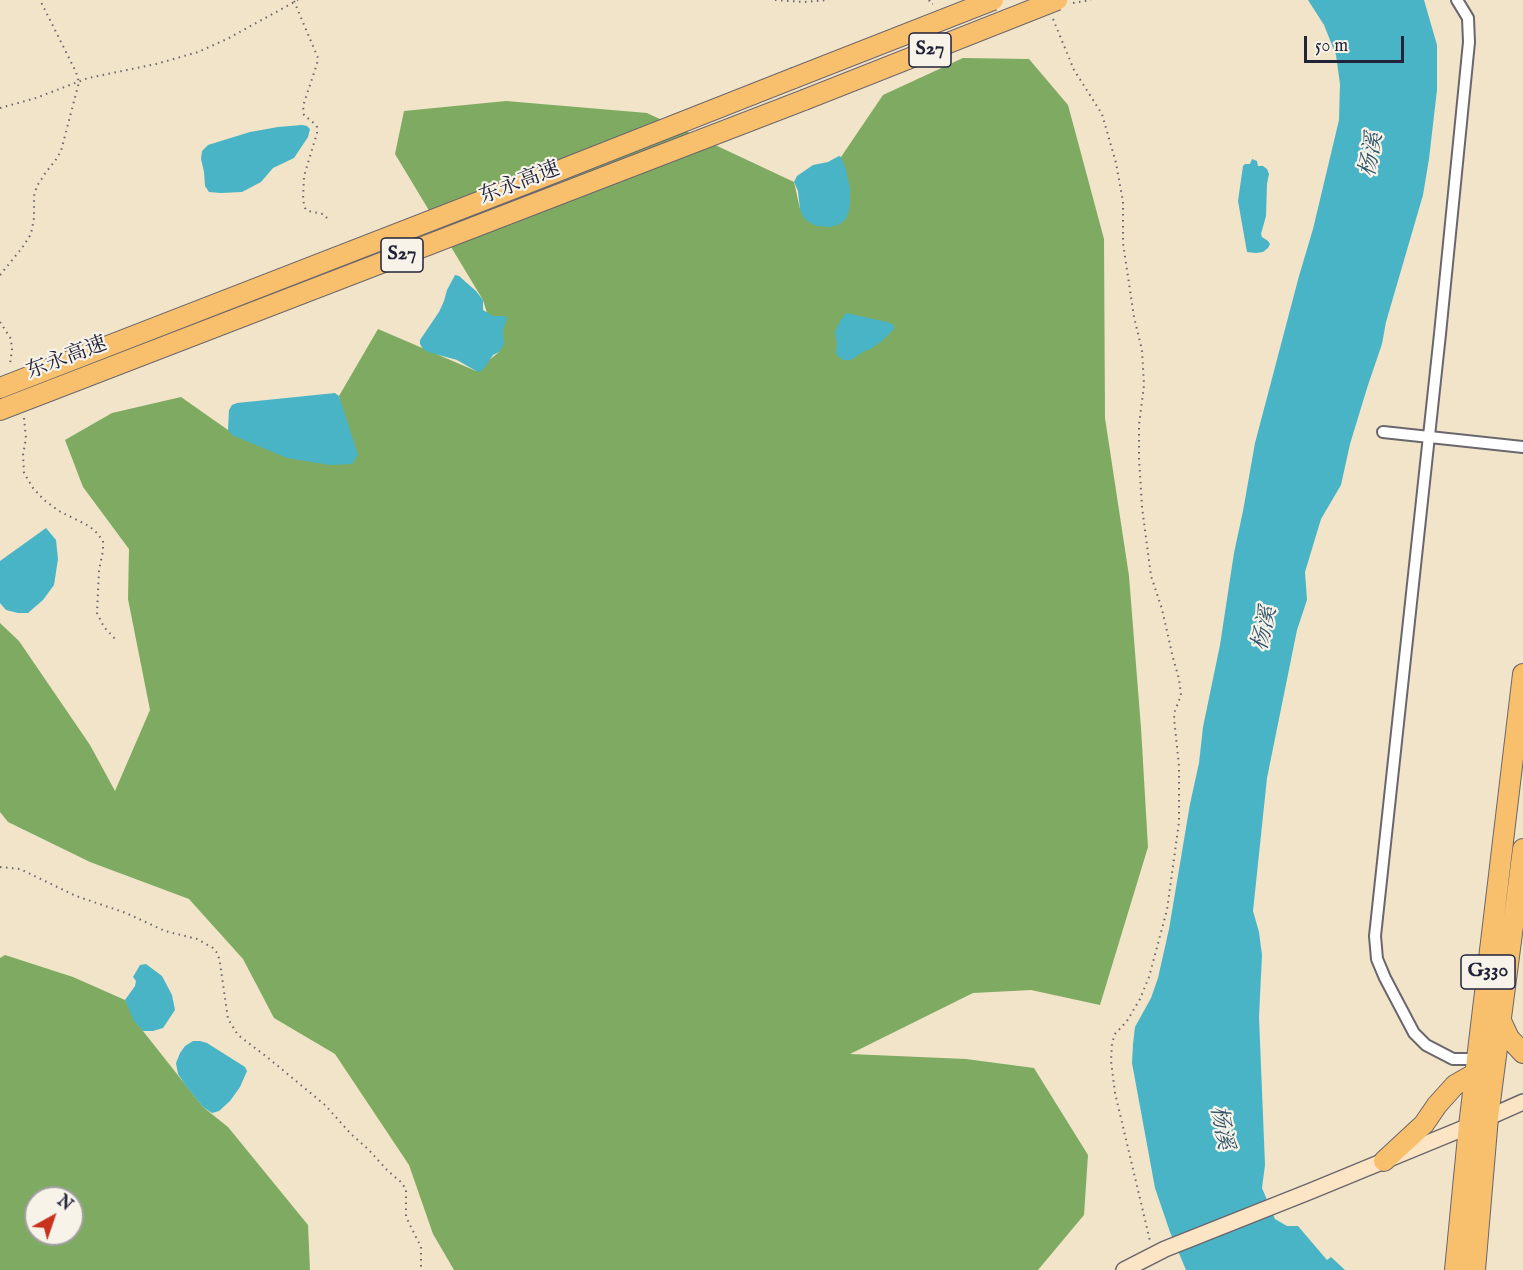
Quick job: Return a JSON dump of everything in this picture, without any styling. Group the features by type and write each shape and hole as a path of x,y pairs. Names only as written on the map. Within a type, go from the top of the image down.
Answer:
{"highway":[{"name":"东永高速","path":"0,388 993,0"},
{"name":"东永高速","path":"0,410 804,100 1054,7"},
{"name":"G330","path":"1455,1270 1469,1126 1523,674"},
{"name":"G330","path":"1475,1270 1488,1117 1523,849"},
{"path":"1501,1021 1509,1038 1523,1053"},
{"path":"1384,1161 1424,1124 1455,1085 1477,1066"}],"street":[{"path":"1457,0 1468,18 1470,42 1375,936 1377,959 1414,1033 1426,1045 1453,1059 1477,1066"},
{"path":"1383,432 1523,447"},
{"path":"1124,1270 1165,1249 1311,1191 1523,1102"}],"path":[{"path":"0,275 31,234 34,196 42,179 61,151 79,82 40,0"},
{"path":"775,0 804,2 829,0"},
{"path":"0,108 36,98 88,78 156,64 198,52 227,39 296,1 318,58 303,106 304,116 317,127 304,176 303,200 308,211 323,214 327,218"},
{"path":"1054,7 1074,70 1102,114 1116,163 1123,202 1123,243 1134,317 1142,350 1144,385 1138,459 1142,507 1151,576 1162,609 1179,679 1180,695 1174,718 1179,766 1179,822 1167,910 1149,977 1127,1021 1115,1034 1111,1061 1115,1093 1150,1242 1150,1256"},
{"path":"0,322 11,339 10,364"},
{"path":"24,418 26,438 22,455 24,473 33,488 44,501 89,526 103,541 97,613 104,627 117,641"},
{"path":"0,867 20,869 76,896 126,913 165,931 197,939 213,948 218,954 220,963 228,1019 238,1035 325,1105 351,1134 402,1183 406,1190 406,1216 421,1247 421,1270"}],"green space":[{"path":"963,58 1029,59 1068,105 1104,239 1105,418 1129,576 1148,847 1100,1005 1031,990 973,993 850,1054 966,1059 1034,1068 1088,1155 1084,1215 1038,1270 454,1270 433,1234 409,1165 335,1054 274,1018 243,959 189,899 90,862 8,822 0,812 0,623 19,641 90,745 115,791 150,710 128,599 129,549 83,487 65,440 112,413 181,397 228,430 352,463 339,396 378,329 476,371 499,352 483,300 395,154 404,111 506,101 647,113 794,182 800,209 838,224 841,157 883,95"},
{"path":"5,955 73,977 125,1000 143,1031 203,1107 228,1127 308,1225 310,1270 0,1270 0,958"}],"water":[{"name":"杨溪","path":"1308,0 1424,0 1437,45 1437,90 1423,195 1386,322 1382,344 1350,444 1341,485 1321,519 1305,572 1307,600 1297,630 1267,778 1253,911 1262,955 1259,1017 1265,1165 1262,1188 1275,1219 1287,1226 1298,1226 1327,1260 1331,1257 1345,1270 1186,1270 1155,1188 1132,1063 1133,1044 1135,1027 1151,998 1158,978 1169,929 1255,443 1313,229 1339,120 1340,84 1336,55 1324,25"},
{"path":"302,125 310,129 308,137 294,158 273,168 261,182 242,192 209,192 205,186 201,159 202,151 208,145 250,132"},
{"path":"839,156 846,170 850,188 849,211 846,219 838,225 817,226 804,218 794,182 797,176 813,165 828,162"},
{"path":"1252,159 1257,161 1258,166 1267,169 1269,174 1266,216 1261,234 1270,244 1263,252 1256,253 1247,252 1238,201 1243,166 1250,164"},
{"path":"455,275 476,291 483,300 483,310 493,316 507,318 503,330 504,344 480,372 457,360 428,352 420,344 420,340 439,312"},
{"path":"846,313 887,322 894,325 894,329 872,348 851,360 843,360 836,354 835,332"},
{"path":"335,393 339,396 358,455 352,464 330,465 287,458 232,435 228,430 229,410 237,403"},
{"path":"46,528 56,540 58,559 54,585 43,600 28,613 6,610 0,603 0,561"},
{"path":"146,964 162,976 172,995 175,1010 163,1028 153,1031 143,1031 134,1021 125,1000 135,986 136,981 133,977 140,965"},
{"path":"193,1041 207,1043 245,1067 247,1071 240,1087 219,1111 212,1113 203,1107 178,1074 176,1063 180,1053"}]}
